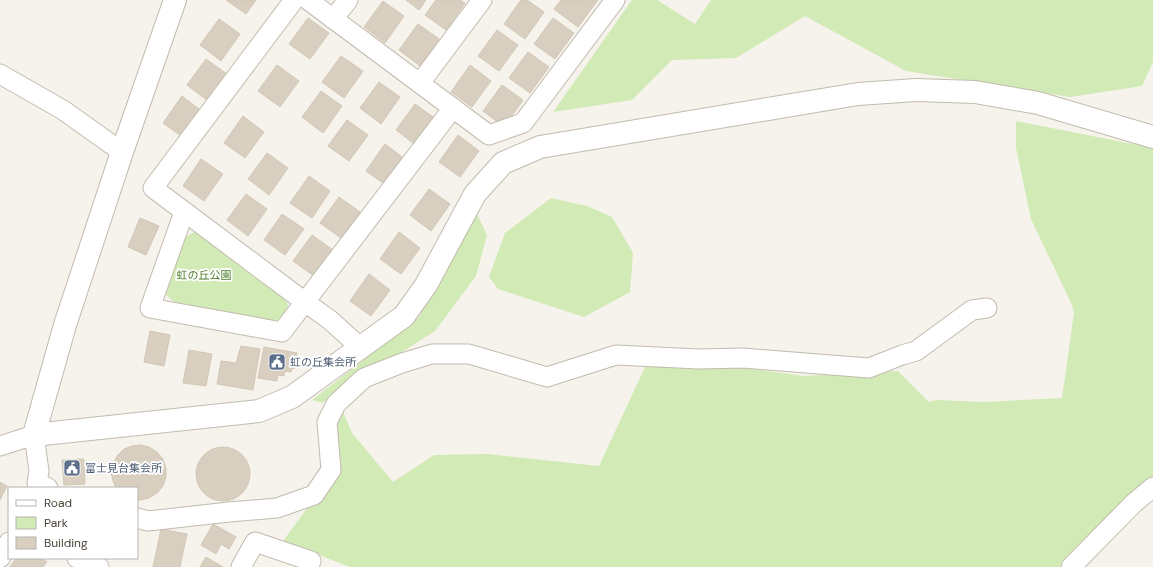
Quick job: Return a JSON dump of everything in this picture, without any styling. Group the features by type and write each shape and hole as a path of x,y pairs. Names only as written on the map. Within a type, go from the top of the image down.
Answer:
{"street":[{"path":"40,486 34,435 65,325 122,152 175,0"},
{"path":"294,0 153,188 330,320 361,348"},
{"path":"308,0 489,135 523,123 615,0"},
{"path":"333,19 348,0"},
{"path":"420,83 482,0"},
{"path":"0,74 63,110 122,152"},
{"path":"0,446 34,435 259,411 292,396 404,316 426,285 475,194 503,163 540,147 858,94 916,90 975,92 1038,103 1153,137"},
{"path":"184,212 150,308 282,332 453,108"},
{"path":"138,518 148,521 277,508 314,495 331,470 327,422 336,404 364,378 402,363 432,354 469,354 547,378 616,355 699,359 743,358 869,368 916,351 972,310 987,308"},
{"path":"1071,567 1134,503 1153,487"},
{"path":"241,567 255,542 311,561 308,567"},
{"path":"0,558 8,544"},
{"path":"79,559 99,567"}],"green space":[{"path":"632,0 657,0 695,24 711,0 1153,0 1153,62 1142,86 1070,97 906,71 805,16 736,58 672,60 632,100 553,112"},
{"path":"1016,121 1153,148 1153,478 1062,567 350,567 283,541 308,507 328,458 340,405 352,433 393,482 434,455 488,454 599,466 646,365 745,368 804,376 898,371 929,402 936,400 983,402 1062,398 1074,313 1072,305 1031,219 1016,148"},
{"path":"551,198 587,206 612,217 633,253 630,292 584,317 498,289 489,277 505,233"},
{"path":"476,212 487,235 476,276 435,331 322,403 312,400 419,317"},
{"name":"虹の丘公園","path":"197,231 284,296 290,310 276,321 174,302 164,293 184,237"}],"building":[{"path":"226,0 256,0 246,14"},
{"path":"406,0 426,0 419,10"},
{"path":"436,0 460,0 465,3 446,30 425,15"},
{"path":"521,0 527,0 544,12 525,39 504,24"},
{"path":"561,0 598,0 578,27 554,9"},
{"path":"383,1 404,16 385,43 364,27"},
{"path":"308,18 329,33 310,59 289,44"},
{"path":"553,18 574,33 555,59 534,44"},
{"path":"219,19 240,34 221,61 200,45"},
{"path":"418,24 439,39 420,66 399,50"},
{"path":"497,30 518,45 499,71 478,56"},
{"path":"528,52 549,67 530,93 509,78"},
{"path":"341,56 363,71 344,98 322,82"},
{"path":"206,59 227,74 208,101 187,85"},
{"path":"277,65 299,81 280,107 258,91"},
{"path":"470,65 491,81 472,107 451,92"},
{"path":"379,82 400,97 381,124 360,108"},
{"path":"502,85 523,100 504,127 483,111"},
{"path":"321,91 342,106 323,133 302,117"},
{"path":"182,96 203,112 184,138 163,123"},
{"path":"415,104 436,119 417,146 396,130"},
{"path":"243,116 264,132 245,158 224,143"},
{"path":"347,120 368,135 349,161 328,146"},
{"path":"458,135 479,151 460,177 439,162"},
{"path":"385,144 406,160 387,186 366,171"},
{"path":"267,153 288,168 269,195 248,179"},
{"path":"201,159 223,174 204,201 183,186"},
{"path":"309,176 330,191 312,218 290,203"},
{"path":"429,189 450,204 431,231 410,215"},
{"path":"246,194 267,209 248,236 227,220"},
{"path":"339,197 360,212 341,238 320,223"},
{"path":"282,214 304,229 285,255 264,240"},
{"path":"140,218 159,226 146,255 128,247"},
{"path":"399,232 420,248 401,274 380,259"},
{"path":"312,235 333,250 314,276 293,261"},
{"path":"369,274 390,290 371,316 350,301"},
{"path":"150,331 170,335 164,366 144,362"},
{"path":"241,346 260,349 253,390 217,384 221,361 236,363"},
{"path":"264,347 297,353 294,369 292,368 291,372 285,371 284,376 278,375 277,381 258,378"},
{"path":"189,350 212,354 206,386 183,383"},
{"path":"141,445 149,447 157,452 163,459 166,468 166,477 163,486 157,493 149,498 138,500 138,487 116,487 113,481 111,472 117,456 124,449"},
{"path":"218,447 228,447 238,451 246,459 250,469 250,479 246,489 238,497 228,501 218,501 208,497 200,489 196,479 196,469 200,459 208,451"},
{"path":"84,459 85,484 64,485 62,460"},
{"path":"0,482 7,486 0,500"},
{"path":"213,524 236,537 229,549 221,544 216,554 201,545"},
{"path":"161,529 187,534 180,567 153,567"},
{"path":"206,557 223,567 200,567"},
{"path":"15,559 42,559 47,562 43,567 10,567"}],"place":[{"name":"虹の丘集会所","path":"277,362"},
{"name":"富士見台集会所","path":"72,468"}]}
